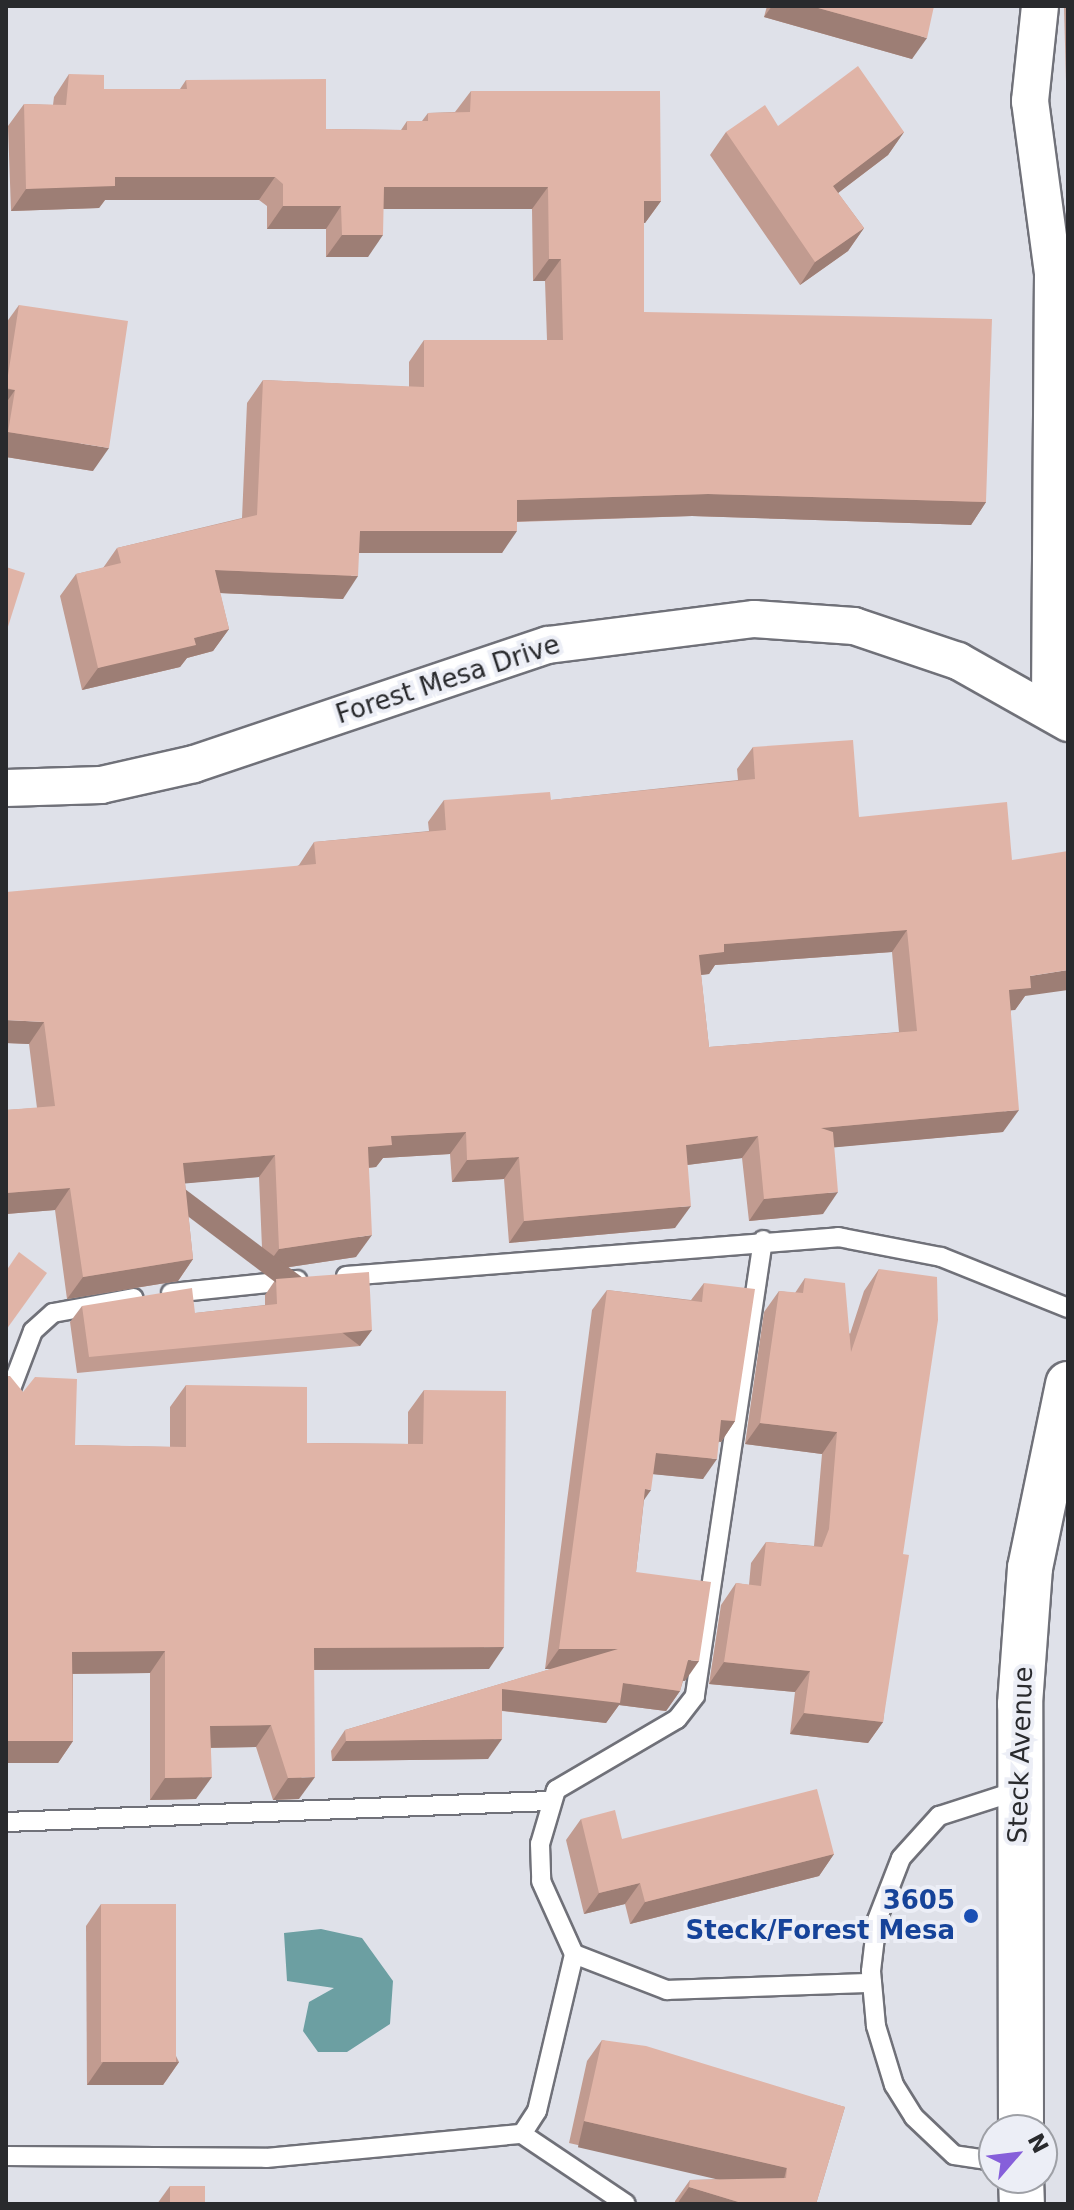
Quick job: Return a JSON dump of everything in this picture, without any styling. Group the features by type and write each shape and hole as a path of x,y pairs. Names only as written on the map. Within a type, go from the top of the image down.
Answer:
{"street":[{"path":"1040,6 1030,101 1053,273 1059,416 1059,716"},
{"name":"Forest Mesa Drive","path":"6,788 101,785 194,764 548,645 665,625 754,619 854,626 958,661 1059,716"},
{"name":"Steck Avenue","path":"1021,2114 1017,1791 1030,1568 1056,1476 1068,1384"}],"lane":[{"path":"6,1402 33,1331 53,1313 93,1304 763,1240 838,1237 941,1257 1068,1308"},
{"path":"522,2134 537,2111 574,1954 541,1881 540,1844 551,1801 606,1754 677,1719 695,1696 763,1240"},
{"path":"978,2159 954,2155 914,2117 894,2085 872,1983 877,1920 901,1858 939,1816 1017,1791"},
{"path":"6,1822 551,1801"},
{"path":"574,1954 667,1990 872,1983"},
{"path":"6,2156 266,2158 522,2134 626,2204"}],"water":[{"path":"321,1929 362,1938 393,1981 390,2024 347,2052 318,2052 303,2031 309,2002 334,1988 287,1981 284,1933"}],"building":[{"path":"811,6 934,6 927,38"},
{"path":"858,66 904,132 833,186 864,228 815,262 726,132 765,105 778,126"},
{"path":"69,74 104,75 104,89 187,89 186,80 326,79 326,129 407,130 407,121 428,121 428,113 470,112 471,91 660,91 661,201 644,201 644,312 992,319 986,502 708,494 517,500 517,531 360,531 358,576 215,570 229,629 194,638 196,645 98,668 76,574 121,563 117,548 257,515 263,380 424,387 424,340 563,340 561,259 549,259 548,187 384,187 383,235 342,235 341,206 283,206 283,184 275,177 115,177 115,186 26,189 24,104 66,105"},
{"path":"19,305 128,321 109,448 8,432 15,390 6,388"},
{"path":"6,567 25,573 6,633"},
{"path":"853,740 859,817 1007,802 1012,860 1068,851 1068,970 1030,976 1031,988 1009,990 1019,1110 821,1128 833,1132 838,1192 764,1199 758,1136 686,1145 691,1206 524,1221 519,1157 467,1160 466,1132 391,1136 392,1145 368,1147 372,1235 279,1249 275,1155 183,1163 193,1259 83,1277 70,1188 6,1193 6,1110 55,1106 44,1022 6,1020 6,892 316,864 314,842 446,830 444,800 550,792 551,800 755,779 753,747","holes":["907,930 917,1031 709,1047 699,955 724,952 724,944"]},
{"path":"19,1252 47,1273 6,1330 6,1271"},
{"path":"879,1269 937,1277 938,1320 903,1554 909,1555 883,1722 804,1713 810,1671 724,1662 736,1583 761,1586 766,1542 822,1547 829,1529 837,1432 760,1423 779,1291 803,1293 805,1278 845,1283 851,1352"},
{"path":"369,1272 372,1330 89,1357 82,1306 192,1288 195,1313 277,1304 276,1279"},
{"path":"704,1283 755,1289 735,1421 721,1420 717,1459 656,1453 651,1490 645,1489 636,1572 711,1582 699,1661 688,1660 680,1691 623,1683 620,1703 502,1689 502,1739 346,1741 345,1730 618,1649 559,1649 607,1290 702,1302"},
{"path":"6,1376 10,1376 23,1392 35,1377 77,1379 75,1445 186,1447 186,1385 307,1387 307,1443 423,1444 424,1390 506,1391 504,1647 314,1648 315,1777 288,1778 271,1725 210,1726 212,1777 165,1778 165,1651 72,1652 73,1741 6,1741"},
{"path":"817,1789 834,1854 645,1902 640,1883 599,1893 581,1819 615,1810 622,1839"},
{"path":"101,1904 176,1904 176,2062 101,2062"},
{"path":"602,2040 646,2046 845,2107 816,2204 745,2204 689,2187 690,2180 786,2178 787,2168 584,2121"},
{"path":"170,2186 205,2186 205,2204 170,2204"}],"place":[{"name":"3605 Steck/Forest Mesa","path":"971,1916"}]}
